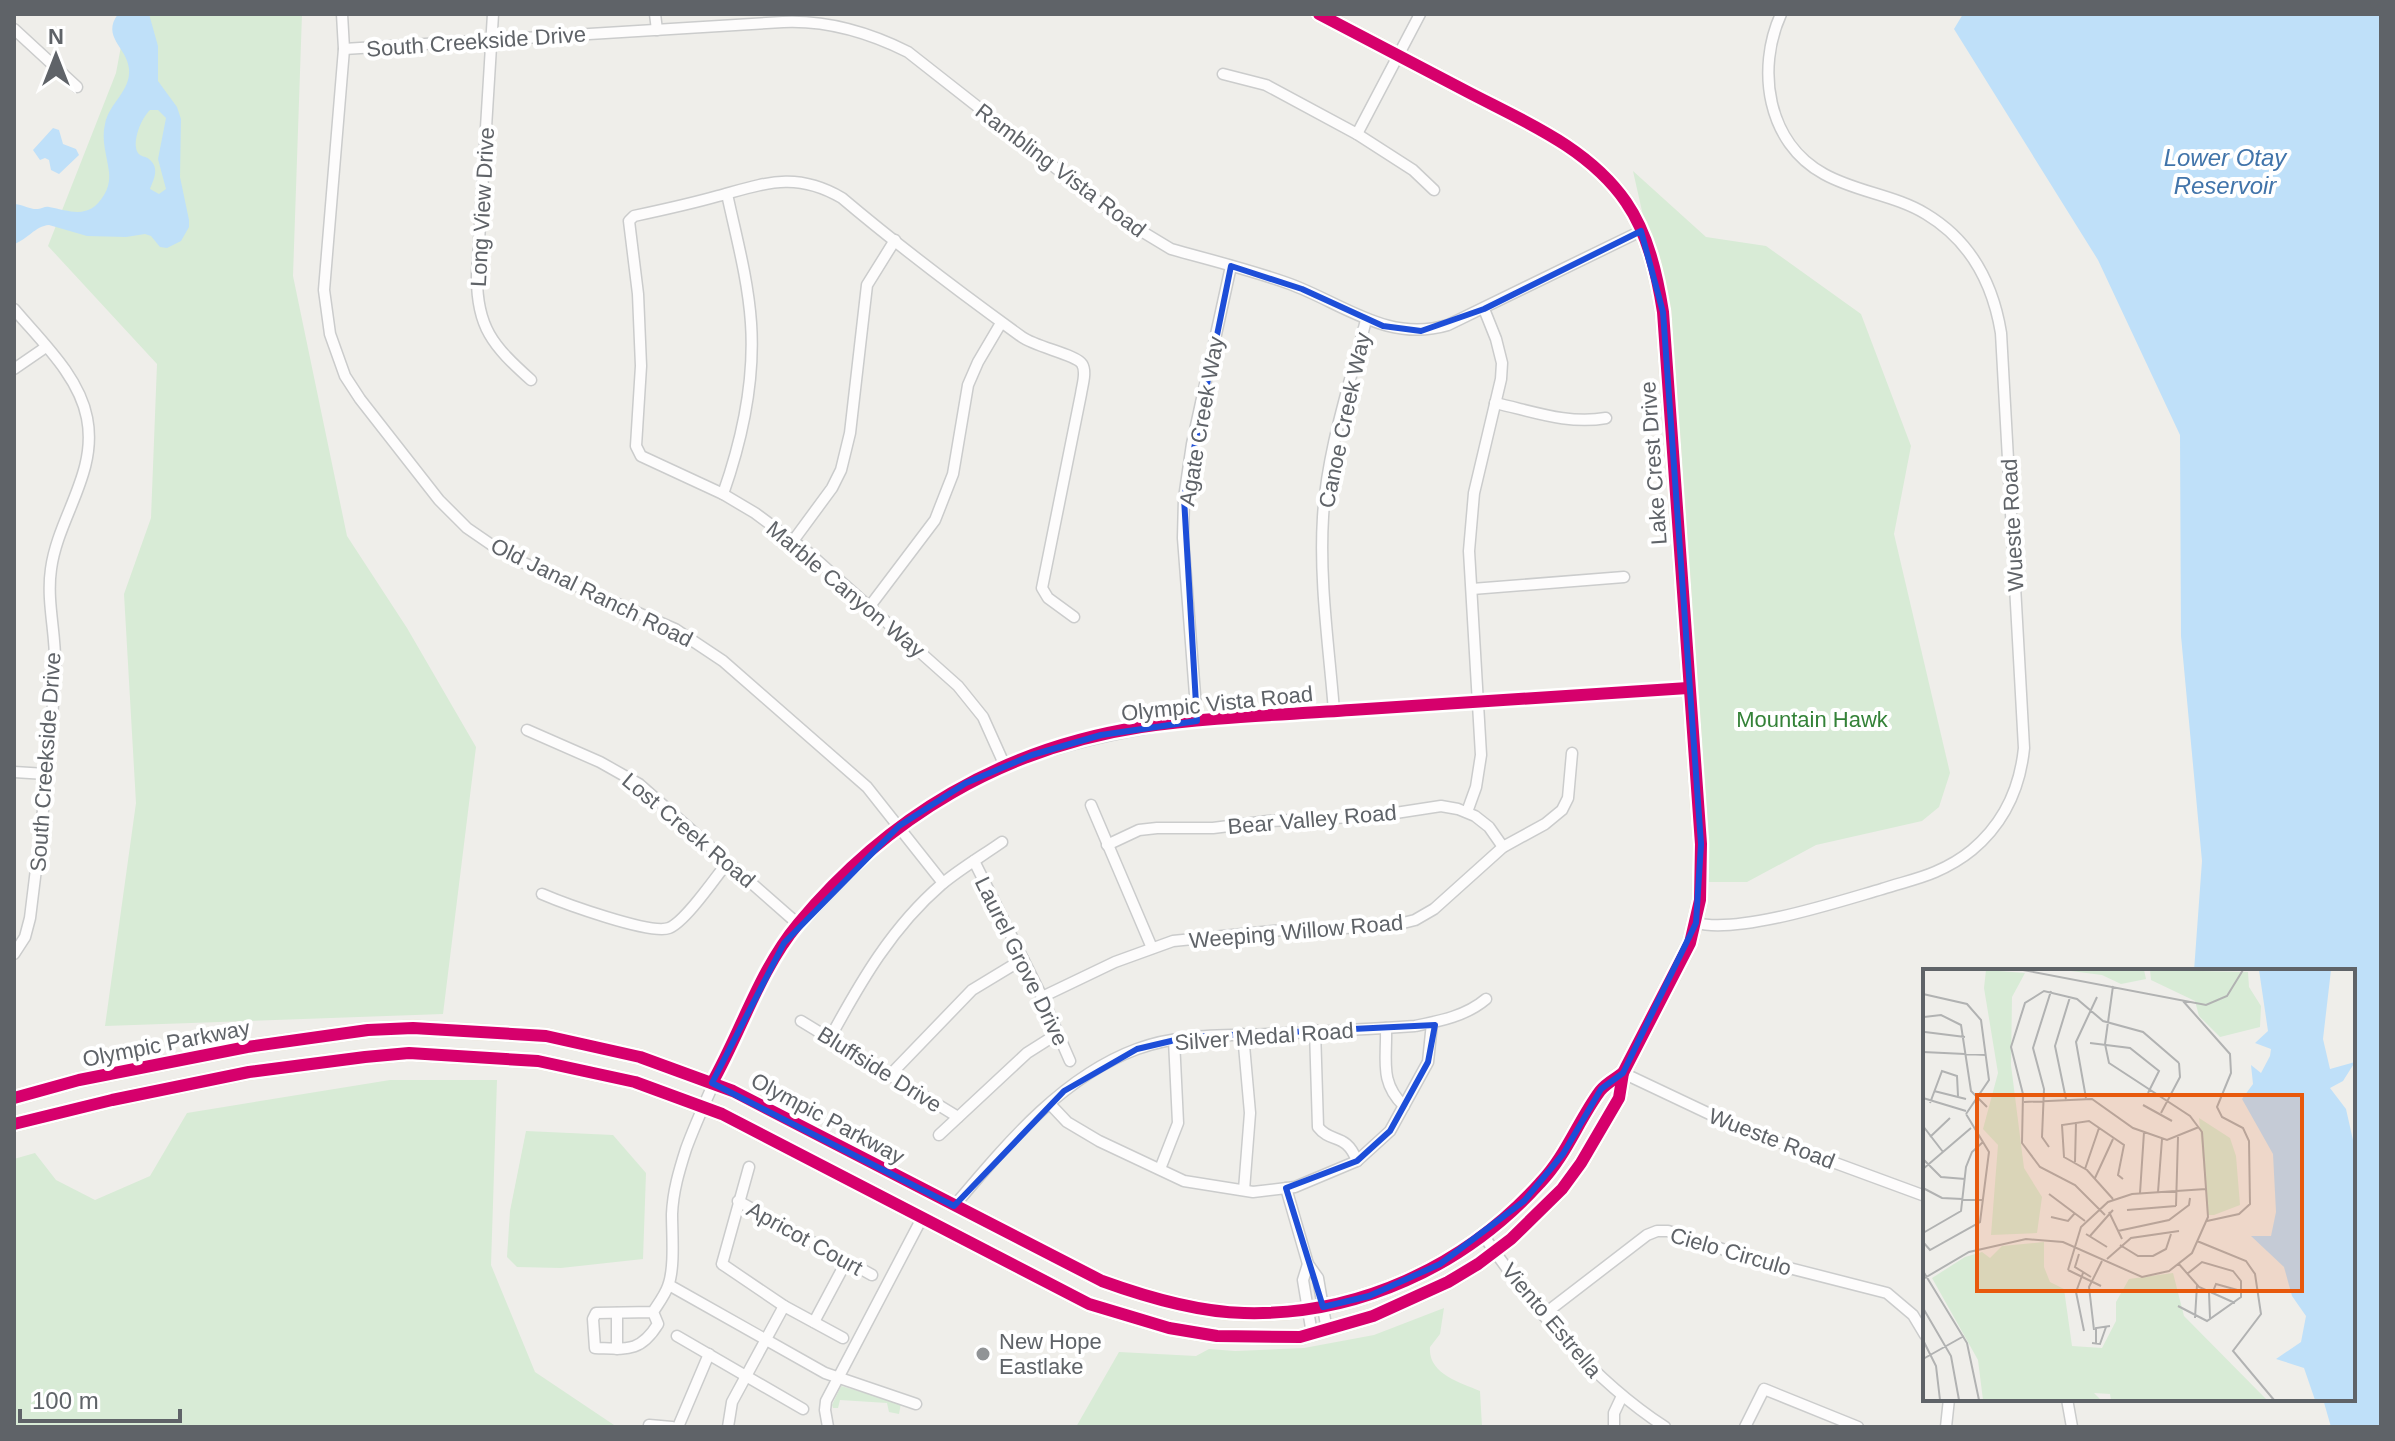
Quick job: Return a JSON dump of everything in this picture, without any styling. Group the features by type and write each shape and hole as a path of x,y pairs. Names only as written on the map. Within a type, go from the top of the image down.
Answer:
{"main road":[{"name":"Lake Crest Drive","path":"1319,14 1573,149 1625,201 1641,231 1655,269 1663,312 1701,854 1700,900 1690,943 1623,1073 1619,1098 1571,1176 1537,1216 1495,1251 1448,1282 1407,1303 1320,1333"},
{"name":"Olympic Parkway","path":"14,1098 79,1080 247,1047 368,1030 413,1028 546,1036 640,1057 737,1093 1102,1281 1138,1294 1242,1313 1316,1309"},
{"name":"Olympic Parkway","path":"14,1124 249,1072 409,1053 538,1061 635,1082 702,1106 1089,1304 1139,1320 1217,1336 1245,1338 1320,1333"},
{"name":"Lake Crest Drive","path":"1316,1309 1390,1288 1440,1264 1483,1235 1524,1201 1546,1177 1601,1089 1623,1073"}],"street":[{"name":"Old Janal Ranch Road","path":"342,14 344,49 324,290 334,348 345,376 360,399 439,500 467,528 524,563 649,616 703,646 857,777 943,883"},
{"name":"Long View Drive","path":"493,14 477,274 478,307 492,342 531,380"},
{"path":"655,14 657,30"},
{"path":"1357,134 1420,14"},
{"name":"Wueste Road","path":"1696,923 1712,927 1740,924 1824,906 1945,868 1971,851 2002,816 2015,789 2024,748 2001,333 1993,295 1969,251 1926,213 1822,173 1794,149 1778,122 1769,90 1768,54 1781,14"},
{"name":"Rambling Vista Road","path":"657,30 802,18 856,30 908,52 1133,228 1171,249 1302,289 1366,320 1400,330 1421,331 1448,325 1641,231"},
{"path":"14,29 77,87"},
{"name":"South Creekside Drive","path":"344,49 657,30"},
{"path":"1223,74 1266,85 1357,134 1413,170 1434,190"},
{"path":"723,494 736,456 747,403 752,335 743,263 727,194 778,181 822,187 842,198 1001,323 1037,346 1074,357 1082,363 1084,371 1042,588 1048,598 1074,617"},
{"name":"Marble Canyon Way","path":"727,194 634,216 629,221 640,329 641,400 636,446 641,456 723,494 793,541 870,606 958,686 979,711 994,737 1005,766"},
{"path":"793,541 832,488 841,470 850,433 867,285 895,240"},
{"name":"Agate Creek Way","path":"1197,721 1183,538 1185,489 1231,266"},
{"name":"South Creekside Drive","path":"14,309 77,389 89,432 85,470 59,532 50,571 55,667 46,774 30,918 25,937 14,954"},
{"path":"1484,309 1502,363 1470,520 1480,772 1467,812 1489,827 1503,847"},
{"name":"Canoe Creek Way","path":"1334,711 1323,563 1323,519 1336,437 1366,320"},
{"path":"870,606 935,520 946,497 960,447 968,385 1001,323"},
{"path":"14,369 46,347"},
{"path":"1495,403 1566,420 1587,422 1606,418"},
{"path":"1472,589 1624,577"},
{"name":"Olympic Vista Road","path":"669,1285 676,1181 702,1106 767,971 798,924 852,866 899,826 966,783 1005,766 1101,735 1197,721 1688,688"},
{"name":"Lost Creek Road","path":"527,730 620,772 639,784 798,924"},
{"name":"Weeping Willow Road","path":"1042,997 1115,962 1173,941 1292,929 1401,925 1434,909 1503,847 1545,824 1562,810 1568,798 1572,753"},
{"path":"14,772 46,774"},
{"path":"1091,805 1152,948"},
{"name":"Bear Valley Road","path":"1107,845 1139,830 1157,828 1213,828 1268,821 1376,816 1432,806 1467,812"},
{"path":"830,1038 879,952 909,916 943,883 1002,842"},
{"name":"Laurel Grove Drive","path":"974,861 1042,997 1070,1061"},
{"path":"542,894 595,915 658,929 670,928 691,909 727,863"},
{"path":"890,1075 972,990 1023,959"},
{"name":"Silver Medal Road","path":"954,1206 1025,1126 1050,1104 1107,1064 1137,1049 1174,1040 1432,1023 1476,1008 1486,999"},
{"name":"Bluffside Drive","path":"801,1021 958,1117"},
{"path":"1050,1104 1067,1122 1099,1141 1184,1181 1244,1190 1295,1187 1357,1161 1390,1131 1428,1062 1432,1023"},
{"path":"1386,1028 1386,1081 1391,1094 1404,1106"},
{"path":"1315,1030 1318,1127 1322,1132 1349,1144 1357,1161"},
{"path":"939,1135 1027,1053 1057,1034"},
{"path":"1243,1034 1250,1113 1244,1190"},
{"path":"1160,1169 1178,1123 1174,1040"},
{"name":"Wueste Road","path":"1623,1073 1735,1126 1923,1195"},
{"path":"749,1167 722,1264 784,1306 843,1338"},
{"path":"1286,1188 1308,1264 1318,1278 1316,1309 1320,1333"},
{"name":"Apricot Court","path":"738,1201 872,1275"},
{"path":"828,1427 826,1401 922,1218"},
{"name":"Cielo Circulo","path":"1543,1315 1647,1235 1668,1231 1746,1257 1887,1293 1913,1315 1923,1332"},
{"name":"Viento Estrella","path":"1483,1235 1543,1315 1585,1362 1622,1396 1665,1427"},
{"path":"814,1322 846,1262"},
{"path":"653,1312 669,1285 825,1373 916,1404"},
{"path":"728,1427 732,1402 784,1306"},
{"path":"653,1312 658,1324 650,1337 635,1348 595,1348 593,1331 596,1313 653,1312"},
{"path":"617,1313 617,1349"},
{"path":"677,1336 803,1409"},
{"path":"649,1425 675,1427 709,1354"},
{"path":"1745,1427 1764,1389 1858,1427"},
{"path":"1614,1427 1614,1413 1622,1396"},
{"path":"1946,1427 1949,1401"},
{"path":"2067,1401 2072,1427"}],"highlighted area":[{"path":"1641,231 1663,312 1701,844 1696,923 1623,1073 1601,1089 1563,1154 1524,1201 1440,1264 1369,1296 1323,1307 1286,1188 1357,1161 1390,1131 1428,1062 1435,1025 1188,1037 1137,1049 1064,1091 954,1206 712,1083 784,943 899,826 966,783 1032,755 1101,735 1197,721 1184,498 1231,266 1302,289 1383,326 1421,331 1484,309"}],"green space":[{"path":"127,14 302,14 293,276 347,536 407,628 476,747 443,1014 105,1026 136,803 124,594 151,518 157,364 48,246 116,73"},
{"name":"Mountain Hawk","path":"1633,171 1706,237 1766,246 1861,314 1911,446 1894,534 1950,773 1939,807 1922,821 1816,845 1747,882 1701,882 1659,287"},
{"path":"390,1080 497,1080 491,1265 535,1372 617,1427 14,1427 14,1159 35,1153 56,1180 95,1200 150,1176 187,1113"},
{"path":"526,1131 613,1135 646,1173 643,1259 561,1268 517,1267 507,1257 510,1211"},
{"path":"1444,1308 1440,1334 1430,1347 1431,1356 1434,1364 1447,1376 1480,1391 1482,1427 1076,1427 1119,1352 1196,1356 1209,1349 1304,1348 1374,1335"},
{"path":"841,1386 901,1403 899,1414 889,1412 887,1403 840,1400 838,1408 833,1408"}],"water":[{"path":"118,14 149,14 158,46 158,81 177,107 181,119 180,177 189,227 181,241 167,248 160,247 151,236 145,234 87,236 49,225 14,244 14,204 35,209 48,207 72,212 86,211 98,203 107,190 109,175 104,142 105,124 129,77 127,61 113,36","holes":["158,110 166,118 158,159 166,189 159,194 150,189 154,166 136,148 138,130 147,113"]},
{"name":"Lower Otay Reservoir","path":"1963,14 2381,14 2381,1427 2331,1427 2324,1401 2355,1401 2355,969 2194,969 2202,861 2181,636 2180,435 2098,260 1954,29"},
{"path":"53,128 59,130 63,144 76,149 79,155 59,174 51,170 49,160 40,160 33,150"}],"cycle path":[{"path":"14,1124 249,1072 365,1057 409,1053 538,1061 635,1082 722,1114 1089,1304 1169,1328 1217,1336 1300,1337 1373,1316 1448,1282 1511,1239 1562,1189 1619,1098 1623,1073 1690,943 1700,900 1701,844 1663,312 1646,241 1634,214 1611,183 1593,166 1532,125 1319,14"},
{"path":"712,1083 772,961 798,924 870,851 909,820 995,770 1090,737 1141,727 1246,717 1688,688"},
{"path":"14,1098 79,1080 247,1047 368,1030 413,1028 546,1036 640,1057 733,1091 1102,1281 1172,1303 1244,1313 1286,1312 1327,1306 1406,1281 1443,1262 1510,1213 1540,1183 1600,1091 1623,1073"}],"place":[{"name":"New Hope Eastlake","path":"983,1354"}]}
